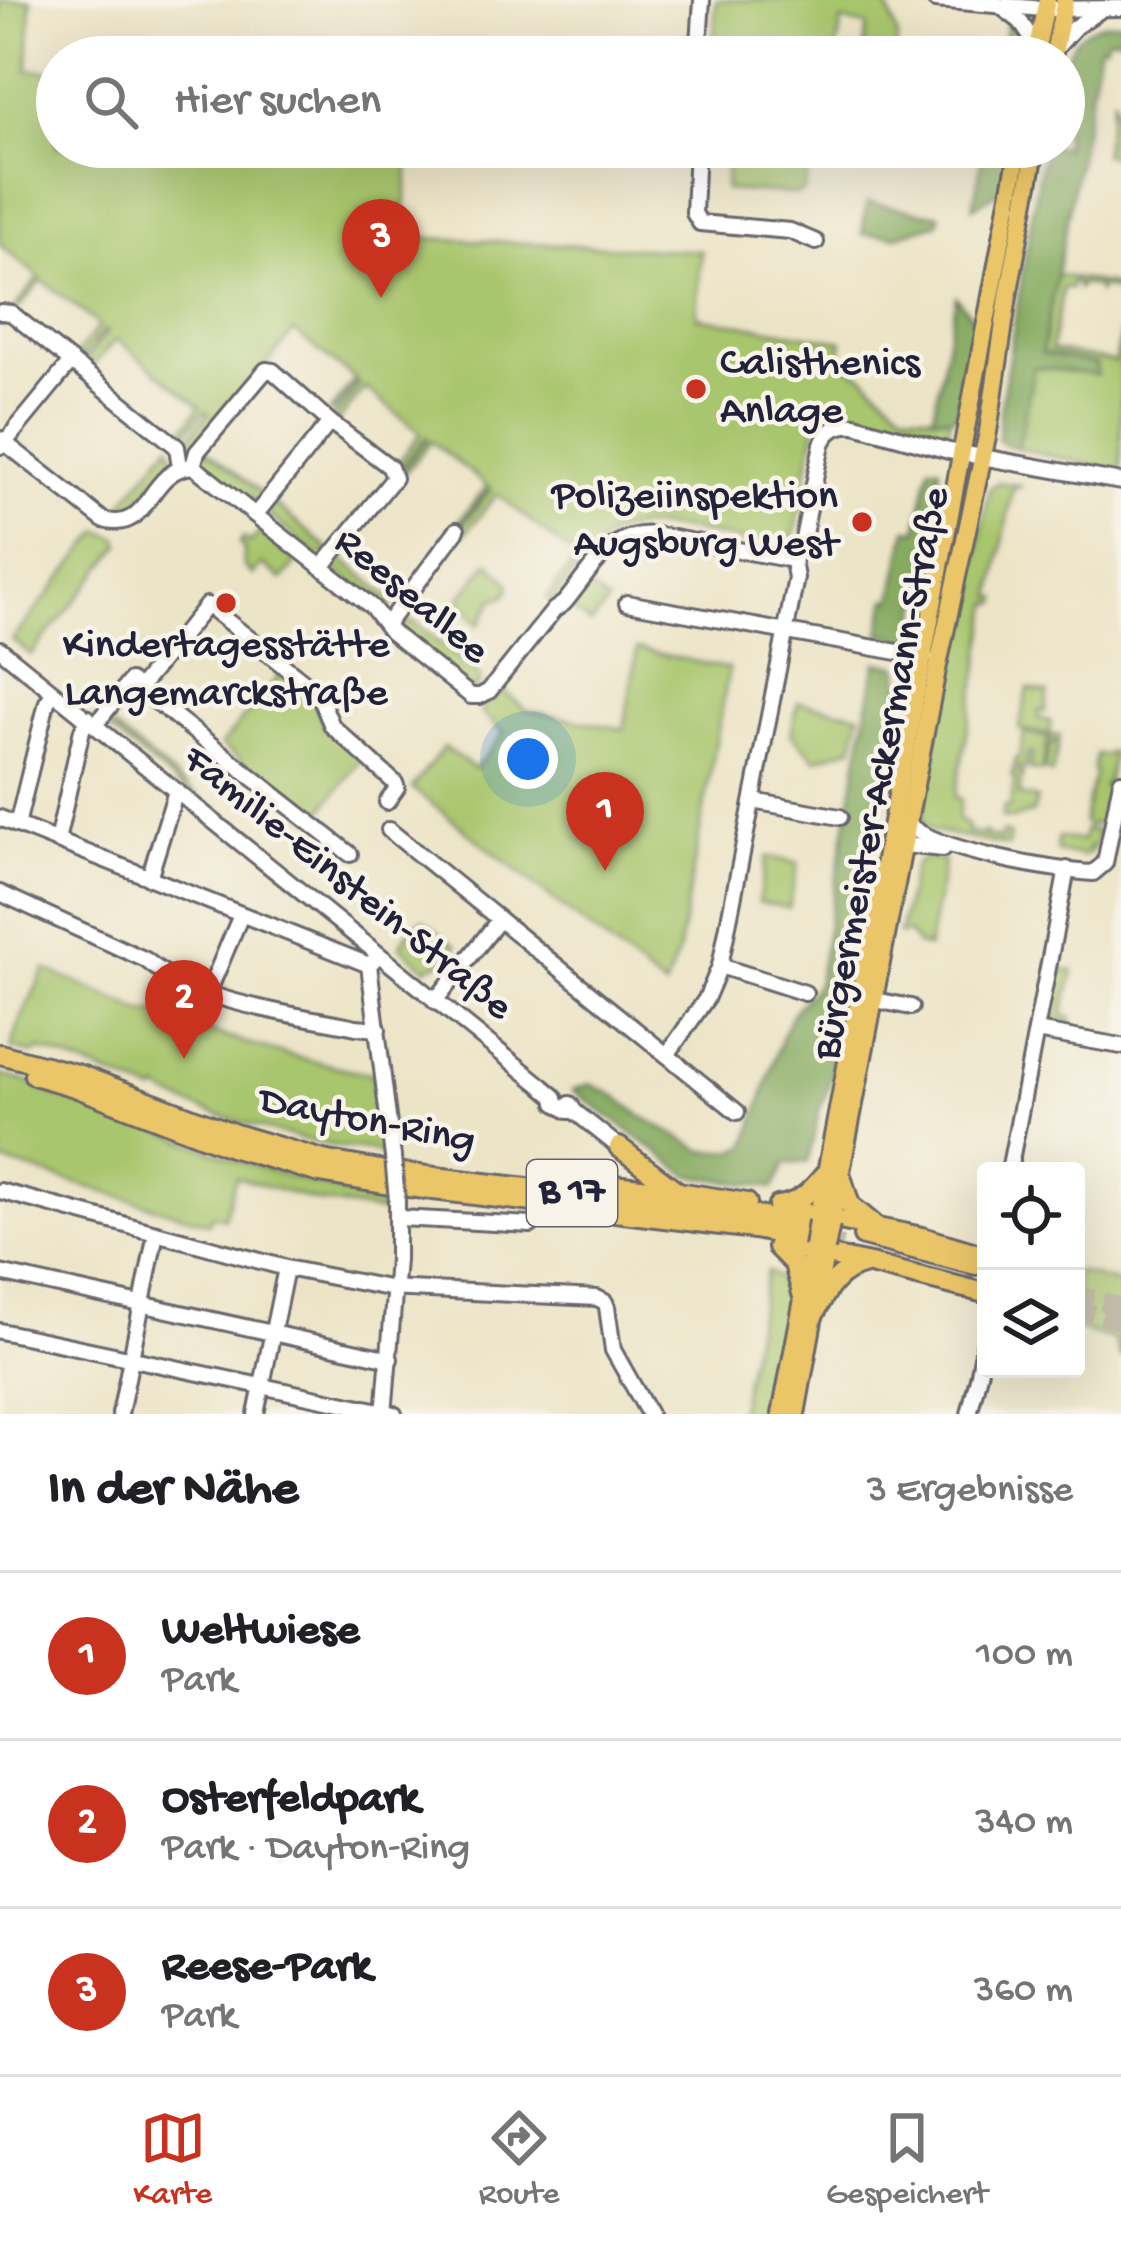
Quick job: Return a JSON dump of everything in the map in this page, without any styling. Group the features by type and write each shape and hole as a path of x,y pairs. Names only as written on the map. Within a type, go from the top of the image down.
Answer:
{"highway":[{"name":"Dayton-Ring","path":"0,1054 80,1075 262,1143 323,1160 389,1164 758,1216 977,1280"},
{"name":"Dayton-Ring","path":"0,1066 74,1087 231,1147 352,1179 822,1235 977,1266"},
{"path":"605,1184 626,1171 620,1147"},
{"path":"620,1147 678,1192"},
{"path":"389,1164 678,1192 770,1207 806,1196 833,1174 850,1205 877,1227"},
{"path":"436,1191 561,1217 773,1244 877,1227 977,1254"},
{"path":"770,1207 870,1264 977,1291"},
{"path":"773,1244 794,1264 809,1305 841,1273 870,1264"}],"main road":[{"path":"1049,36 1055,5"},
{"name":"Bürgermeister-Ackermann-Straße","path":"782,1414 809,1305 1015,168"},
{"name":"Bürgermeister-Ackermann-Straße","path":"833,1174 875,1000 937,670 983,458 1032,168"},
{"name":"Bürgermeister-Ackermann-Straße","path":"796,1414 809,1305"}],"street":[{"path":"699,36 702,0"},
{"path":"935,0 1121,8"},
{"path":"1007,4 1032,36"},
{"path":"1065,36 1097,4"},
{"path":"697,168 694,213 700,223 790,231 816,242"},
{"name":"Reeseallee","path":"1,312 10,314 177,447 187,467 322,567 464,693 480,696 489,691 621,538 657,535 793,560"},
{"path":"71,362 2,443 111,523 136,516 168,475 187,467 266,370 273,371 395,476 322,567"},
{"path":"256,514 330,422"},
{"path":"667,1055 706,999 720,966 796,578 793,560 802,544 822,444 831,431 896,438 1121,482"},
{"path":"386,625 457,530"},
{"path":"627,603 925,657"},
{"path":"57,841 82,730 130,681 139,688 207,604 318,693 332,726 395,783 397,788 387,802"},
{"name":"Familie-Einstein-Straße","path":"1,654 176,791 373,960 566,1100 574,1112 620,1147"},
{"name":"Familie-Einstein-Straße","path":"139,688 350,854"},
{"path":"17,825 47,702 54,693"},
{"path":"902,775 906,782 898,838 904,845 954,848"},
{"path":"908,824 922,836 954,848 1093,873 1102,867 1121,782"},
{"path":"149,878 176,791"},
{"path":"753,801 840,817"},
{"path":"0,818 241,915 373,960 389,1164 399,1218 388,1413 0,1331"},
{"path":"389,830 736,1112"},
{"path":"1011,1162 1066,869"},
{"path":"0,893 208,993 378,1029"},
{"path":"208,993 241,915"},
{"path":"435,1001 499,920"},
{"path":"720,966 805,993"},
{"path":"875,1000 910,1007"},
{"path":"1036,1031 1121,1046"},
{"path":"0,1191 286,1268 395,1288 602,1300 613,1349 649,1414"},
{"path":"399,1218 532,1225"},
{"path":"120,1414 156,1233"},
{"path":"256,1414 286,1268"},
{"path":"0,1273 390,1358"},
{"path":"969,1414 979,1378"}],"green space":[{"path":"0,0 31,0 28,70 36,70 36,168 408,168 403,237 701,251 697,317 842,341 841,363 904,411 950,418 948,432 818,415 796,530 785,547 665,528 623,530 593,551 552,603 547,598 577,558 497,494 465,534 459,530 490,488 456,528 487,486 431,441 405,473 402,470 426,437 398,470 394,467 421,433 365,388 338,422 333,419 360,384 329,412 355,379 294,331 189,459 183,446 209,413 204,411 181,439 178,436 200,406 116,339 92,367 85,361 107,332 104,330 81,359 76,355 99,325 42,280 16,306 39,277 0,245"},
{"path":"716,0 796,0 887,5 898,36 866,36 868,26 842,21 839,36 714,36"},
{"path":"1121,22 1121,37 1107,38 1106,45 1100,45 1085,125 1085,36 1079,36 1097,25"},
{"path":"1007,23 1019,36 1005,36"},
{"path":"1113,97 1121,145 1118,157 1103,154"},
{"path":"726,168 808,168 804,191 796,194 725,190"},
{"path":"980,168 1006,168 1002,190 973,207"},
{"path":"1041,168 1077,168 1042,353 1096,364 1097,375 1034,367 1018,448 998,439 1000,412"},
{"path":"867,202 940,215 938,223 897,236 862,234"},
{"path":"1057,275 1121,287 1117,297 1115,290 1100,287 1098,294 1097,287 1081,284 1077,290 1078,284 1072,282 1070,289 1063,288 1051,350 1115,362 1121,330 1121,472 1018,448 1034,367 1097,374 1096,364 1041,354"},
{"path":"956,297 976,321 959,410 955,417 933,416"},
{"path":"170,444 176,461 132,506 113,515"},
{"path":"206,449 262,494 257,503 201,461"},
{"path":"930,466 940,467 937,512 914,638 906,644 880,634 887,599 893,599 907,529 917,530"},
{"path":"998,482 1022,486 1013,488 993,596 999,598 998,603 991,603 955,797 961,799 958,819 968,826 967,832 1001,839 1003,832 1010,836 1008,846 931,831 922,822 960,604 977,560 989,489"},
{"path":"273,503 328,553 320,557 271,517 267,510"},
{"path":"100,531 118,538 121,545 31,655 12,640"},
{"path":"260,532 297,562 282,580 262,564 253,575 244,566 244,548 239,544 243,538 251,543"},
{"path":"336,554 394,601 389,608 333,567"},
{"path":"489,562 510,588 504,597 494,599 479,625 459,599"},
{"path":"589,588 608,603 591,624 572,610"},
{"path":"402,622 414,622 477,673 480,680 475,690 396,628"},
{"path":"637,649 729,669 678,953 665,988 412,788 444,747 475,769 504,733 481,712 503,691 524,710 624,729"},
{"path":"876,662 899,666 902,688 829,1086 808,1162 785,1164 774,1188 689,1175 573,1090 590,1084 616,1096 641,1116 704,1151 747,1146 782,1036 792,1014 817,984"},
{"path":"283,671 314,697 324,728 362,758 315,820 221,745"},
{"path":"1028,689 1048,693 1045,712 1039,711 1038,718 1051,722 1049,733 1060,736 1052,774 1045,770 1050,743 1055,741 1051,735 1019,729"},
{"path":"798,702 860,714 853,747 816,759 791,734"},
{"path":"104,720 245,834 243,837 101,723"},
{"path":"1024,733 1048,738 1042,772 1030,770 1032,753 1028,753 1026,768 1014,766"},
{"path":"1113,753 1103,787 1107,788 1100,825 1086,825 1096,754 1107,756"},
{"path":"1013,770 1023,772 1019,795 1037,799 1033,813 1002,818 1004,807 1010,807"},
{"path":"1085,829 1099,832 1090,852 1083,856 1058,852 1058,837 1082,841"},
{"path":"767,857 798,863 789,908 758,902"},
{"path":"925,858 944,861 928,947 917,945 909,933 899,934 913,870"},
{"path":"423,920 457,946 446,961 426,968 400,946 411,927"},
{"path":"1057,968 1074,971 1063,1015 1072,1018 1071,1024 1048,1018"},
{"path":"45,969 143,1012 156,1012 290,1056 373,1074 384,1156 240,1122 51,1053 11,1049"},
{"path":"0,1075 242,1162 354,1196 388,1199 387,1213 319,1202 236,1177 224,1218 212,1215 209,1223 0,1161"},
{"path":"767,1271 782,1280 791,1298 770,1414 738,1414"},
{"path":"1085,1274 1121,1284 1121,1359 1113,1340 1085,1332"}],"tunnel":[{"path":"812,1240 843,1246"},
{"path":"1085,1297 1121,1307"},
{"path":"1085,1311 1121,1322"}],"place":[{"name":"Reese-Park","path":"381,298"},
{"name":"Calisthenics Anlage","path":"696,389"},
{"name":"Polizeiinspektion Augsburg West","path":"862,522"},
{"name":"Kindertagesstätte Langemarckstraße","path":"226,603"},
{"name":"Weltwiese","path":"605,871"},
{"name":"Osterfeldpark","path":"184,1059"}]}
